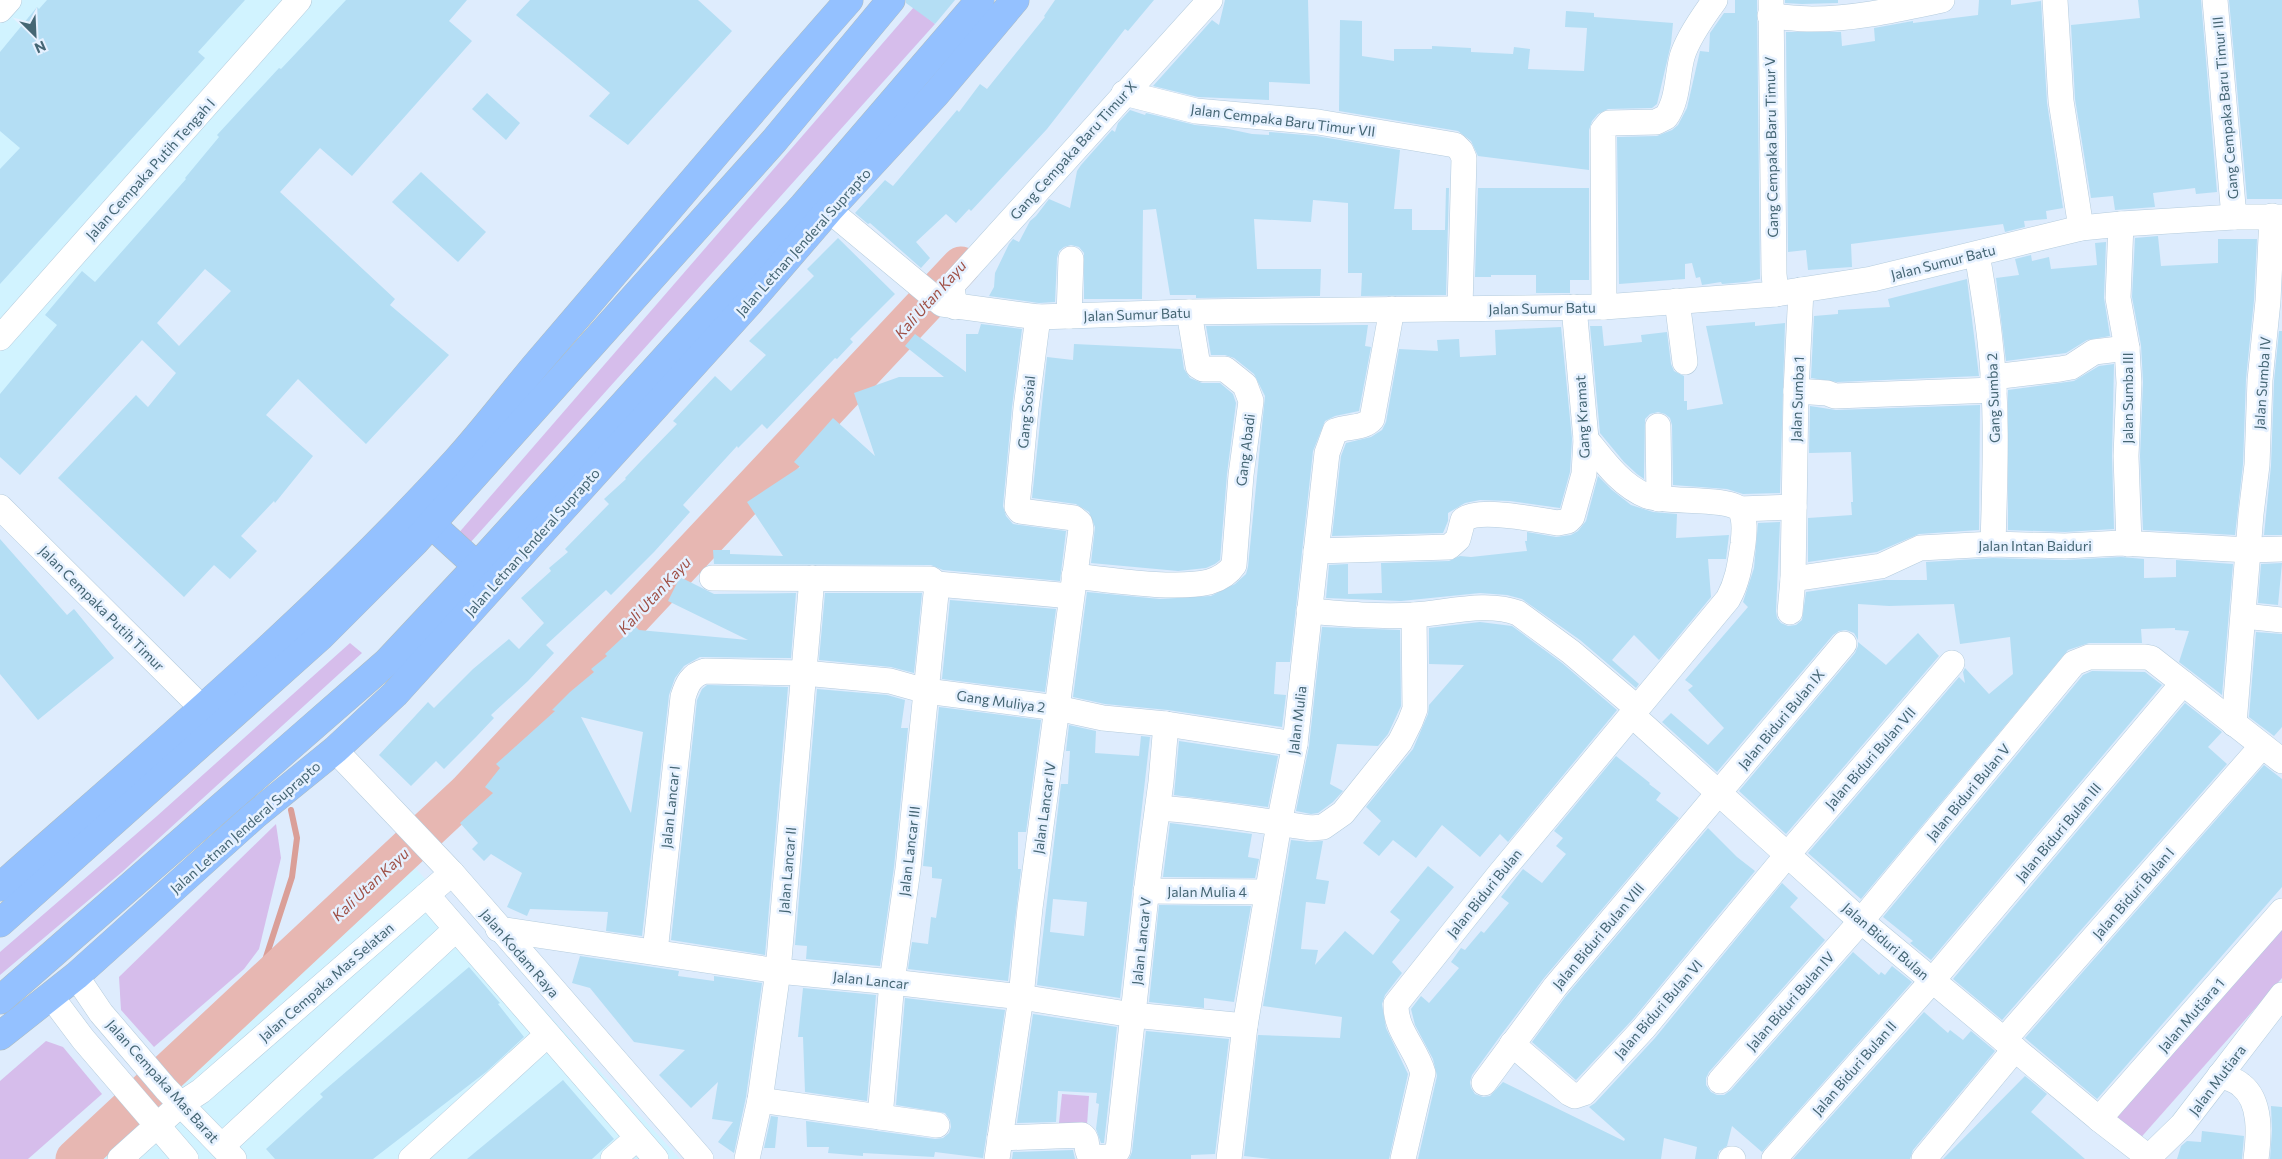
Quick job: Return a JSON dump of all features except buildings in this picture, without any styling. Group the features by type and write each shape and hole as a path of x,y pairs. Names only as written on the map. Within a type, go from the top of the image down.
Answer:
{"main road":[{"path":"0,887 203,709 339,583 457,460 706,168 754,107 792,67 849,0"},
{"path":"0,923 320,637 431,524 774,141 891,0"},
{"name":"Jalan Letnan Jenderal Suprapto","path":"0,1000 387,662 477,566 703,314 803,206 980,0"},
{"name":"Jalan Letnan Jenderal Suprapto","path":"0,1036 76,976 255,815 335,750 395,694 749,303 829,210 936,94 1015,0"},
{"path":"704,220 706,168"},
{"path":"703,314 749,303"},
{"path":"431,524 477,566"},
{"path":"253,779 255,815"}],"street":[{"path":"0,10 9,0"},
{"name":"Jalan Cempaka Putih Tengah I","path":"0,338 299,0"},
{"name":"Gang Cempaka Baru Timur X","path":"948,306 955,282 1210,0"},
{"path":"1604,307 1603,130 1609,123 1656,122 1666,117 1674,99 1682,55 1702,18 1715,0"},
{"path":"1770,8 1812,19 1835,18 1874,14 1942,0"},
{"path":"2055,0 2060,101 2081,228"},
{"name":"Gang Cempaka Baru Timur III","path":"2215,0 2234,217"},
{"name":"Gang Cempaka Baru Timur V","path":"1770,8 1772,189 1776,294"},
{"name":"Jalan Cempaka Baru Timur VII","path":"1124,93 1196,111 1318,122 1455,145 1461,150 1464,158 1460,308"},
{"path":"829,210 903,274 948,306"},
{"name":"Jalan Sumur Batu","path":"948,306 1038,317 1189,312 1604,307 1776,294 1872,280 2081,228 2234,217 2277,217"},
{"name":"Jalan Sumba IV","path":"2234,724 2251,514 2257,466 2260,380 2277,217"},
{"name":"Jalan Sumba III","path":"2121,224 2118,298 2127,348 2129,383 2126,456 2129,544"},
{"name":"Gang Sumba 2","path":"1977,254 1990,341 1993,384 1996,455 1993,544"},
{"path":"1069,316 1072,259"},
{"name":"Jalan Sumba 1","path":"1790,612 1793,579 1796,392 1801,290"},
{"path":"1677,301 1685,362"},
{"name":"Gang Kramat","path":"1316,551 1449,547 1458,539 1462,520 1471,515 1487,514 1558,523 1568,522 1572,517 1584,474 1586,439 1574,307"},
{"name":"Jalan Mulia","path":"1229,1159 1245,1026 1279,824 1295,744 1330,442 1336,431 1342,428 1366,424 1372,419 1392,309"},
{"name":"Gang Abadi","path":"1072,586 1200,583 1221,577 1229,572 1234,565 1241,475 1251,401 1245,385 1225,369 1203,369 1198,366 1189,312"},
{"name":"Gang Sosial","path":"1017,508 1026,408 1038,317"},
{"path":"1796,392 1827,393 1834,396 1993,384 2071,367 2094,352 2127,348"},
{"path":"1658,426 1659,499"},
{"path":"1586,439 1607,466 1630,487 1647,496 1659,499 1718,502 1740,509 1794,507"},
{"name":"Jalan Cempaka Putih Timur","path":"0,507 203,709"},
{"name":"Jalan Lancar IV","path":"998,1149 1021,997 1030,908 1081,529 1077,519 1020,511 1017,508"},
{"name":"Jalan Biduri Bulan","path":"1403,1159 1423,1073 1421,1063 1397,1021 1396,1004 1498,876 1728,599 1738,579 1744,532 1743,516 1740,509"},
{"name":"Jalan Intan Baiduri","path":"1793,579 1881,566 1920,548 1993,544 2065,546 2129,544 2249,550 2282,549"},
{"path":"712,578 931,580 937,584 1072,586"},
{"name":"Jalan Lancar II","path":"747,1159 760,1100 778,971 812,578"},
{"name":"Jalan Lancar III","path":"880,1117 892,982 908,869 937,584"},
{"path":"1309,611 1366,615 1414,615 1503,608 1518,613 1571,652 1634,711"},
{"path":"1158,808 1196,810 1215,815 1311,828 1324,827 1333,821 1349,807 1400,742 1415,709 1414,615"},
{"path":"2244,616 2282,620"},
{"name":"Jalan Biduri Bulan IX","path":"1718,793 1844,644"},
{"name":"Jalan Biduri Bulan V","path":"1861,921 2074,664 2089,658 2145,656 2151,658 2183,683"},
{"name":"Jalan Biduri Bulan VII","path":"1788,854 1952,663"},
{"name":"Gang Muliya 2","path":"705,671 804,673 890,681 926,690 1057,708 1103,718 1166,724 1295,744"},
{"name":"Jalan Lancar I","path":"655,952 683,697 691,679 698,673 705,671"},
{"path":"2183,683 2282,761"},
{"name":"Jalan Biduri Bulan III","path":"1932,981 2183,683"},
{"name":"Jalan Biduri Bulan","path":"1634,711 1718,793 1861,921 2099,1120 2148,1158"},
{"name":"Jalan Lancar V","path":"998,1149 1082,1135 1086,1139 1088,1152 1092,1156 1108,1158 1114,1156 1118,1150 1166,724"},
{"name":"Jalan Biduri Bulan I","path":"1924,1159 2010,1044 2262,746"},
{"name":"Jalan Kodam Raya","path":"335,750 452,873 498,929 701,1159"},
{"name":"Jalan Biduri Bulan VIII","path":"1484,1083 1555,987 1718,793"},
{"name":"Jalan Biduri Bulan VI","path":"1512,1044 1569,1093 1575,1096 1584,1093 1644,1028 1788,854"},
{"name":"Jalan Cempaka Mas Selatan","path":"144,1159 185,1100 452,873"},
{"name":"Jalan Mulia 4","path":"1146,891 1267,892"},
{"path":"427,895 455,930 656,1159"},
{"name":"Jalan Mutiara 1","path":"2099,1120 2282,912"},
{"name":"Jalan Biduri Bulan IV","path":"1720,1081 1861,921"},
{"name":"Jalan Lancar","path":"498,929 778,971 1021,997 1133,1015 1245,1026"},
{"path":"228,1152 455,930"},
{"name":"Jalan Cempaka Mas Barat","path":"76,976 101,1013 132,1049 185,1100 228,1152"},
{"name":"Jalan Biduri Bulan II","path":"1776,1157 1932,981"},
{"path":"50,995 83,1039 186,1159"},
{"name":"Jalan Mutiara","path":"2148,1158 2182,1125 2282,995"},
{"path":"411,1159 548,1036"},
{"path":"2220,1075 2241,1084 2254,1104 2258,1139 2256,1159"},
{"path":"760,1100 936,1125"},
{"name":"Jalan Cempaka Mas Selatan","path":"120,1159 163,1132"},
{"path":"613,1159 637,1138"}],"shaded area":[{"path":"0,0 409,0 0,452"},
{"path":"914,7 935,24 461,553 450,543"},
{"path":"350,643 362,653 122,872 0,975 0,952 157,816"},
{"path":"276,824 281,858 259,949 244,969 154,1047 121,1010 119,977"},
{"path":"407,859 680,1159 94,1159"},
{"path":"2282,914 2282,978 2129,1151 2104,1131"},
{"path":"46,1041 63,1047 102,1094 28,1159 0,1159 0,1081"},
{"path":"1062,1094 1089,1096 1087,1125 1059,1123"}],"waterway":[{"name":"Kali Utan Kayu","path":"75,1159 467,793 961,266"},
{"path":"255,991 292,877 297,838 291,810"}]}
